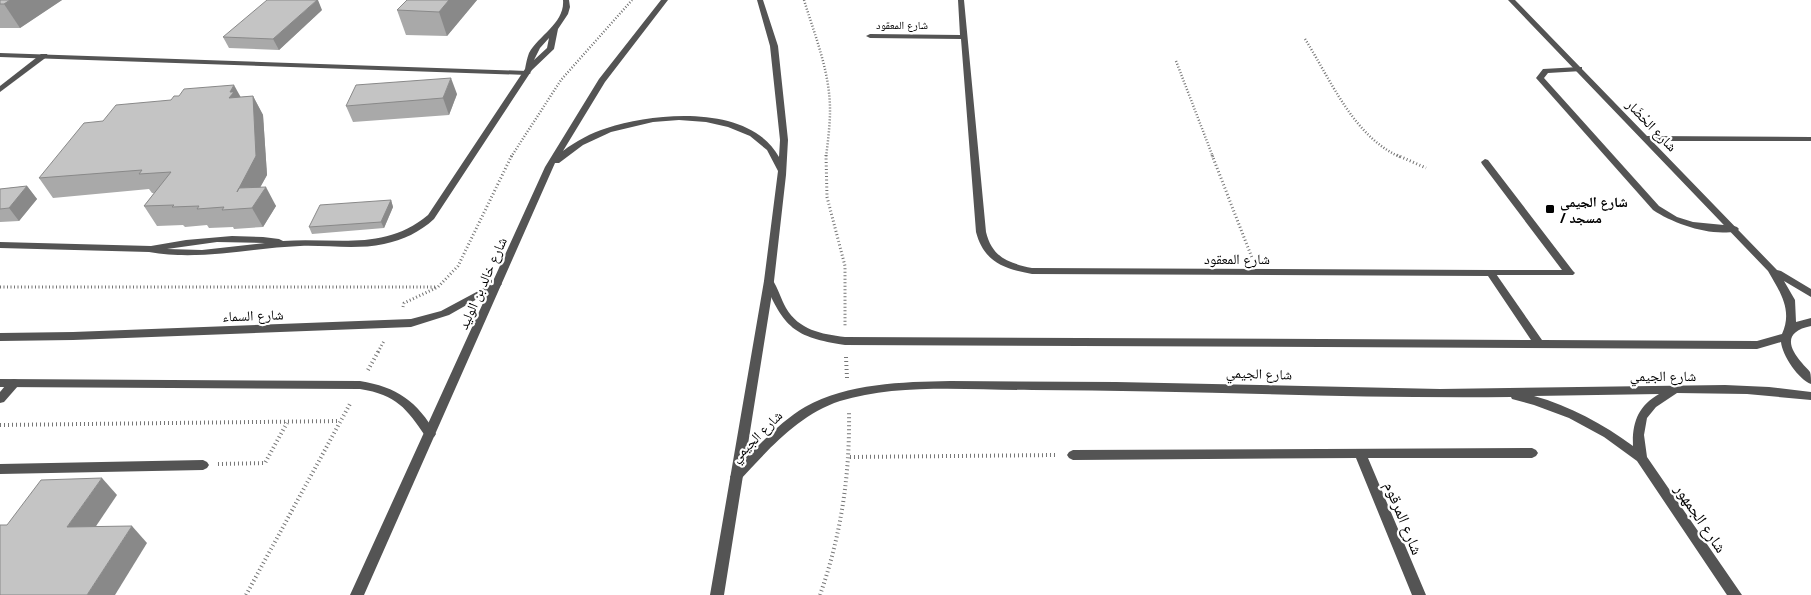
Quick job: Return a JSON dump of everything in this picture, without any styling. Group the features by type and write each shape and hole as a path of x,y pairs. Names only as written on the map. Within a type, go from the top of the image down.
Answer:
{"street":[{"path":"528,71 533,53 555,30 566,9 566,0"},
{"name":"شارع خالِد بن الوليد","path":"358,595 549,168 593,95 665,0"},
{"path":"717,595 769,281 782,175 784,140 774,46 760,0"},
{"name":"شارع المعقود","path":"961,0 981,232 983,243 989,253 1008,265 1032,272 1570,273 1485,162"},
{"name":"شارع الحْضَار","path":"1511,0 1772,269 1783,284 1790,300 1786,347 1790,358 1811,380"},
{"path":"0,245 150,249 174,253 202,254 290,244 378,242 406,234 424,223 436,210 528,71 550,49 554,42 555,30"},
{"name":"شارع المعقود","path":"870,36 964,37"},
{"path":"0,54 528,71"},
{"path":"0,90 4,84 44,56"},
{"path":"1579,69 1546,71 1540,78 1656,208 1671,219 1692,226 1734,229"},
{"path":"549,168 566,153 586,140 609,130 634,123 686,118 711,120 734,126 752,134 768,146 778,160 782,175"},
{"path":"1645,138 1811,139"},
{"path":"150,249 224,237 252,238 290,244"},
{"name":"شارع الحْضَار","path":"1772,269 1811,294"},
{"path":"1491,273 1540,345"},
{"name":"شارع الجيمي","path":"769,281 781,312 798,328 825,339 845,341 1738,346 1764,343 1788,333 1803,323 1811,322"},
{"name":"شارع السماء","path":"0,337 411,323 445,313 497,284"},
{"path":"0,383 360,385 378,387 396,394 411,406 430,434"},
{"path":"0,399 14,383"},
{"name":"شارع الجيمي","path":"736,477 790,421 822,403 848,396 889,389 1105,385 1409,393 1677,390 1772,391 1811,396"},
{"name":"شارع الجمهور","path":"1641,458 1637,434 1642,414 1655,399 1677,390"},
{"name":"شارع الجمهور","path":"1500,392 1536,401 1572,415 1608,434 1641,458 1734,595"},
{"path":"1073,455 1532,453"},
{"name":"شارع المرقوم","path":"1360,454 1419,595"},
{"path":"0,469 203,465"}],"path":[{"path":"246,595 404,303 438,286 458,266 517,146 542,107 562,80 632,0"},
{"path":"804,0 825,68 830,110 825,173 827,197 845,266 845,341 850,457 847,497 839,535 820,595"},
{"path":"1305,39 1360,128 1392,153 1426,168"},
{"path":"1176,60 1258,272"},
{"path":"0,287 438,286"},
{"path":"0,425 340,421"},
{"path":"203,465 265,463 288,422"},
{"path":"850,457 1073,455"}],"building":[{"path":"0,0 10,0 0,4"},
{"path":"267,0 317,0 273,39 223,37"},
{"path":"407,0 449,0 439,12 397,10"},
{"path":"451,78 443,98 346,106 356,85"},
{"path":"234,85 230,92 234,92 229,98 253,96 256,156 239,188 266,187 252,208 222,210 224,207 197,209 199,206 144,206 171,172 139,174 142,170 39,178 84,123 103,121 116,105 171,100 174,96 179,96 184,89"},
{"path":"27,186 9,208 0,209 0,189"},
{"path":"391,200 381,222 309,227 320,205"},
{"path":"102,478 67,527 132,526 87,595 0,595 0,525 7,525 41,480"}],"place":[{"name":"شارع الجيمي / مسجد","path":"1550,209"}]}
